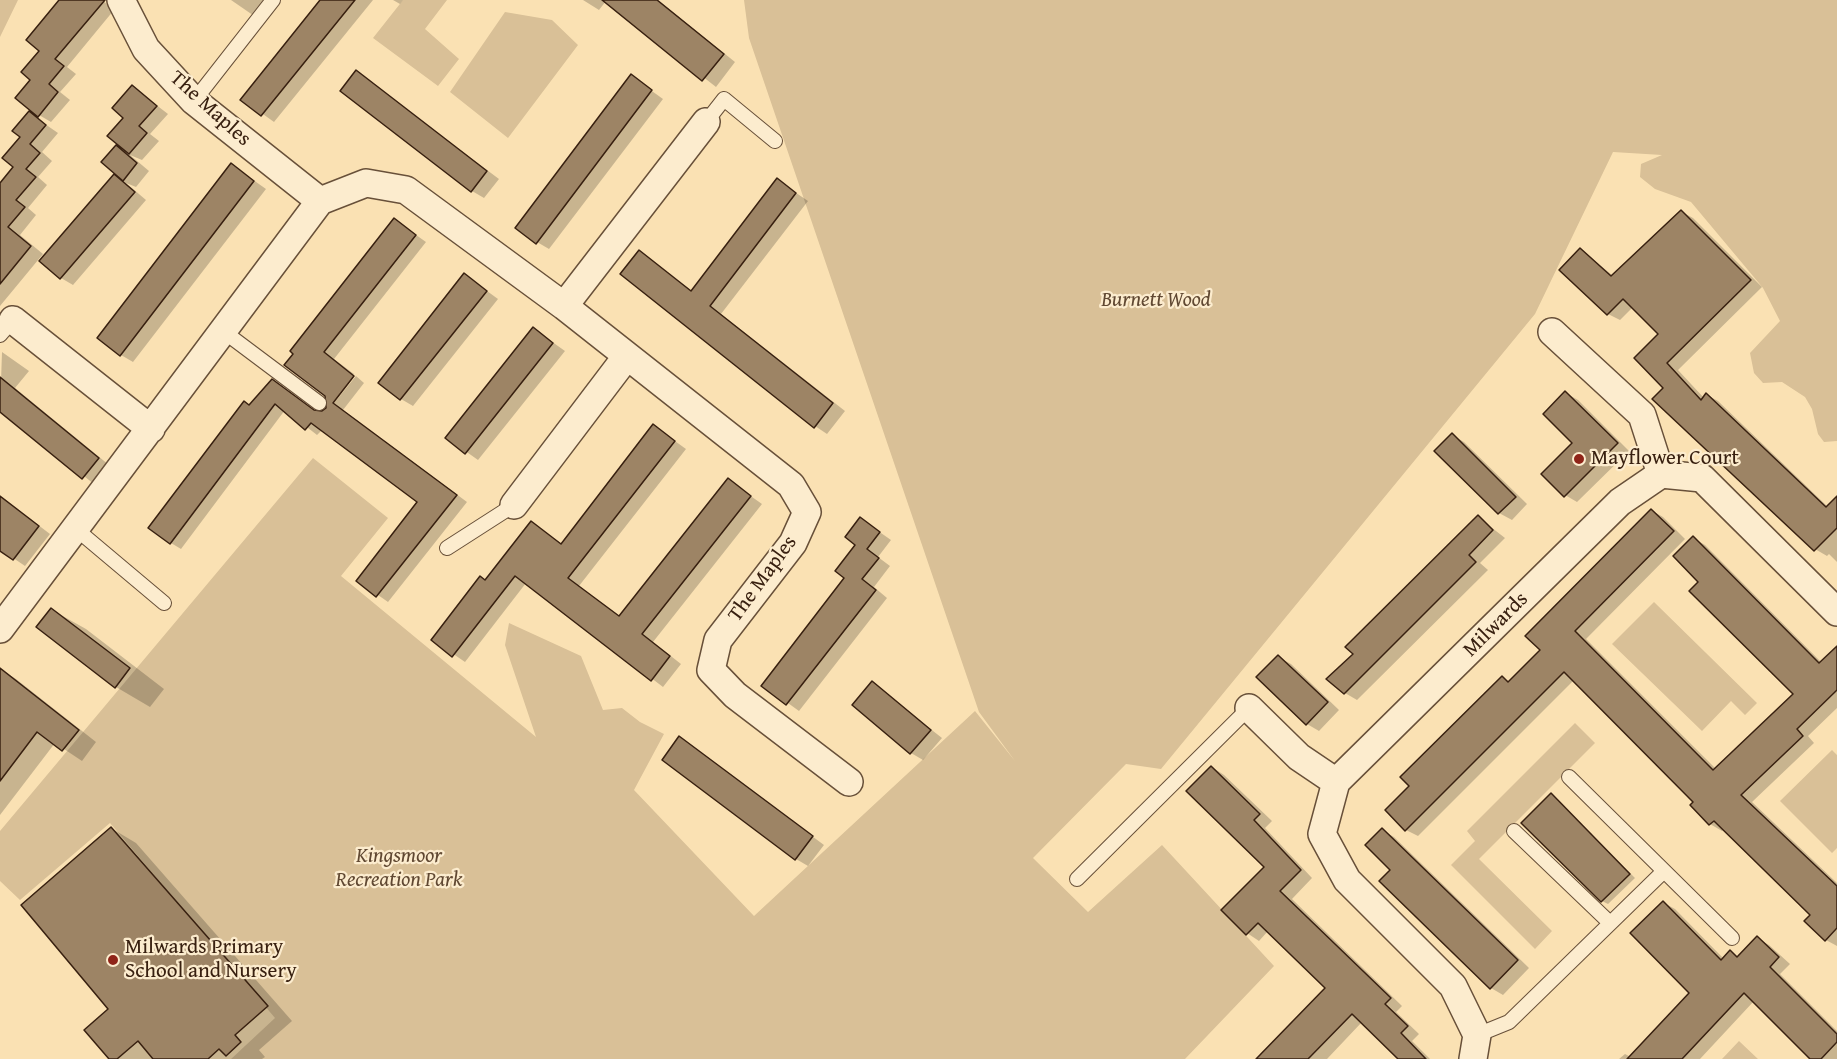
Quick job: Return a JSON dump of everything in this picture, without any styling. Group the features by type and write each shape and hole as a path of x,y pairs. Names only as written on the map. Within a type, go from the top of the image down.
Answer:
{"street":[{"name":"The Maples","path":"121,0 146,49 194,101 320,201 366,183 406,190 564,306 791,485 807,512 793,543 718,640 711,670 735,695 849,782"},
{"path":"564,306 706,122"},
{"path":"0,629 320,201"},
{"path":"6,328 151,429"},
{"path":"1552,332 1642,415 1661,474 1702,478 1837,612"},
{"path":"514,505 627,356"},
{"name":"Milwards","path":"1336,782 1620,502 1661,474"},
{"path":"1249,708 1299,757 1336,782 1322,834 1347,880 1453,987 1474,1047"}],"lane":[{"path":"194,101 273,0"},
{"path":"706,122 724,99 775,141"},
{"path":"224,331 319,404"},
{"path":"447,548 514,505"},
{"path":"76,529 164,603"},
{"path":"1077,879 1249,708"},
{"path":"1569,777 1732,938"},
{"path":"1515,831 1610,923"},
{"path":"1474,1047 1509,1022 1664,871"}],"green space":[{"path":"0,0 18,0 0,37"},
{"path":"403,0 447,0 425,29 459,59 438,86 373,38"},
{"path":"744,0 1837,0 1837,441 1824,442 1818,434 1812,409 1805,397 1782,382 1763,383 1754,373 1750,353 1780,321 1763,288 1691,202 1655,189 1640,177 1641,164 1662,155 1613,152 1535,314 1161,769 1126,764 1033,858 1088,912 1162,845 1274,966 1185,1059 231,1059 275,1018 110,823 20,900 0,881 0,831 313,458 388,518 341,576 536,737 505,645 509,623 581,656 603,710 622,708 640,722 664,734 634,790 754,916 975,711 1015,761 979,712 749,38"},
{"path":"505,12 552,20 578,45 508,138 450,92"},
{"path":"1654,602 1757,703 1745,715 1731,701 1702,731 1612,644"},
{"path":"1575,723 1595,743 1479,859 1552,931 1535,949 1451,865 1475,841 1467,831"},
{"path":"1832,750 1837,755 1837,848 1832,853 1780,801"},
{"path":"1739,1041 1758,1059 1722,1059"}],"building":[{"path":"59,0 105,0 55,59 64,66 49,84 58,92 38,117 15,98 30,80 21,72 39,51 26,40"},
{"path":"320,0 355,0 261,116 240,100"},
{"path":"602,0 657,0 724,54 702,81"},
{"path":"356,70 487,171 471,192 340,91"},
{"path":"631,74 652,90 536,244 515,228"},
{"path":"132,85 157,106 139,126 147,133 129,154 107,136 123,118 112,108"},
{"path":"29,111 46,125 30,144 40,153 26,169 36,177 16,200 25,207 8,227 31,246 0,284 0,183 13,167 2,158 20,137 12,131"},
{"path":"116,145 137,163 123,181 101,162"},
{"path":"231,163 254,181 120,356 97,338"},
{"path":"114,174 135,192 60,279 39,261"},
{"path":"777,178 796,193 710,306 833,403 814,428 620,274 639,250 691,291"},
{"path":"1681,210 1751,280 1667,363 1701,400 1706,393 1826,507 1837,496 1837,528 1814,551 1652,399 1663,388 1634,358 1658,334 1623,299 1607,315 1559,270 1580,248 1611,276"},
{"path":"394,218 416,235 324,352 354,376 333,403 457,495 376,597 356,581 417,502 311,423 305,430 275,404 170,544 148,528 244,401 249,405 272,379 314,410 322,411 326,408 325,396 284,365 293,354 290,351"},
{"path":"464,273 487,291 400,400 378,383"},
{"path":"533,327 553,343 465,454 445,438"},
{"path":"0,377 99,458 82,479 0,412"},
{"name":"Mayflower Court","path":"1565,391 1618,443 1564,497 1541,474 1572,443 1543,414"},
{"path":"653,424 675,441 568,578 619,616 728,478 751,496 642,634 670,656 651,681 515,576 452,657 431,640 480,576 485,580 531,521 561,544"},
{"path":"1452,433 1516,497 1498,514 1434,451"},
{"path":"0,496 39,526 13,560 0,551"},
{"path":"1651,509 1674,531 1575,631 1713,770 1793,694 1689,591 1698,582 1673,556 1693,536 1819,663 1837,646 1837,690 1797,729 1803,736 1741,795 1837,886 1837,928 1825,941 1804,921 1810,915 1714,821 1709,825 1690,805 1693,802 1564,672 1405,831 1385,810 1409,786 1400,777 1502,676 1508,682 1540,650 1525,636"},
{"path":"1478,515 1493,530 1469,555 1476,562 1344,694 1326,679 1353,654 1345,647"},
{"path":"860,517 880,532 867,549 879,558 862,579 876,590 786,705 761,686 844,578 835,571 855,545 845,537"},
{"path":"51,608 130,668 115,688 36,627"},
{"path":"1278,655 1328,702 1306,725 1256,677"},
{"path":"0,668 79,730 62,751 37,732 0,781"},
{"path":"872,681 931,730 910,754 852,705"},
{"path":"679,736 813,836 795,860 662,760"},
{"path":"1211,766 1260,814 1254,820 1301,870 1280,891 1391,998 1385,1004 1408,1026 1401,1033 1426,1059 1398,1059 1352,1014 1308,1059 1256,1059 1325,988 1258,923 1246,935 1221,910 1264,867 1186,791"},
{"path":"1551,793 1630,874 1601,902 1521,823"},
{"name":"Milwards Primary School and Nursery","path":"111,827 268,1006 235,1035 241,1042 226,1056 219,1049 208,1059 153,1059 138,1041 117,1059 109,1059 84,1030 108,1009 21,905"},
{"path":"1382,828 1518,960 1490,989 1379,881 1390,870 1365,845"},
{"path":"1663,901 1721,960 1730,950 1737,957 1757,936 1779,957 1770,967 1837,1034 1837,1042 1821,1059 1810,1059 1744,993 1682,1059 1627,1059 1689,993 1630,933"}],"place":[{"name":"Mayflower Court","path":"1579,459"},
{"name":"Milwards Primary School and Nursery","path":"113,960"}],"park label":[{"name":"Burnett Wood","path":"1156,301"},
{"name":"Kingsmoor Recreation Park","path":"399,869"}]}
